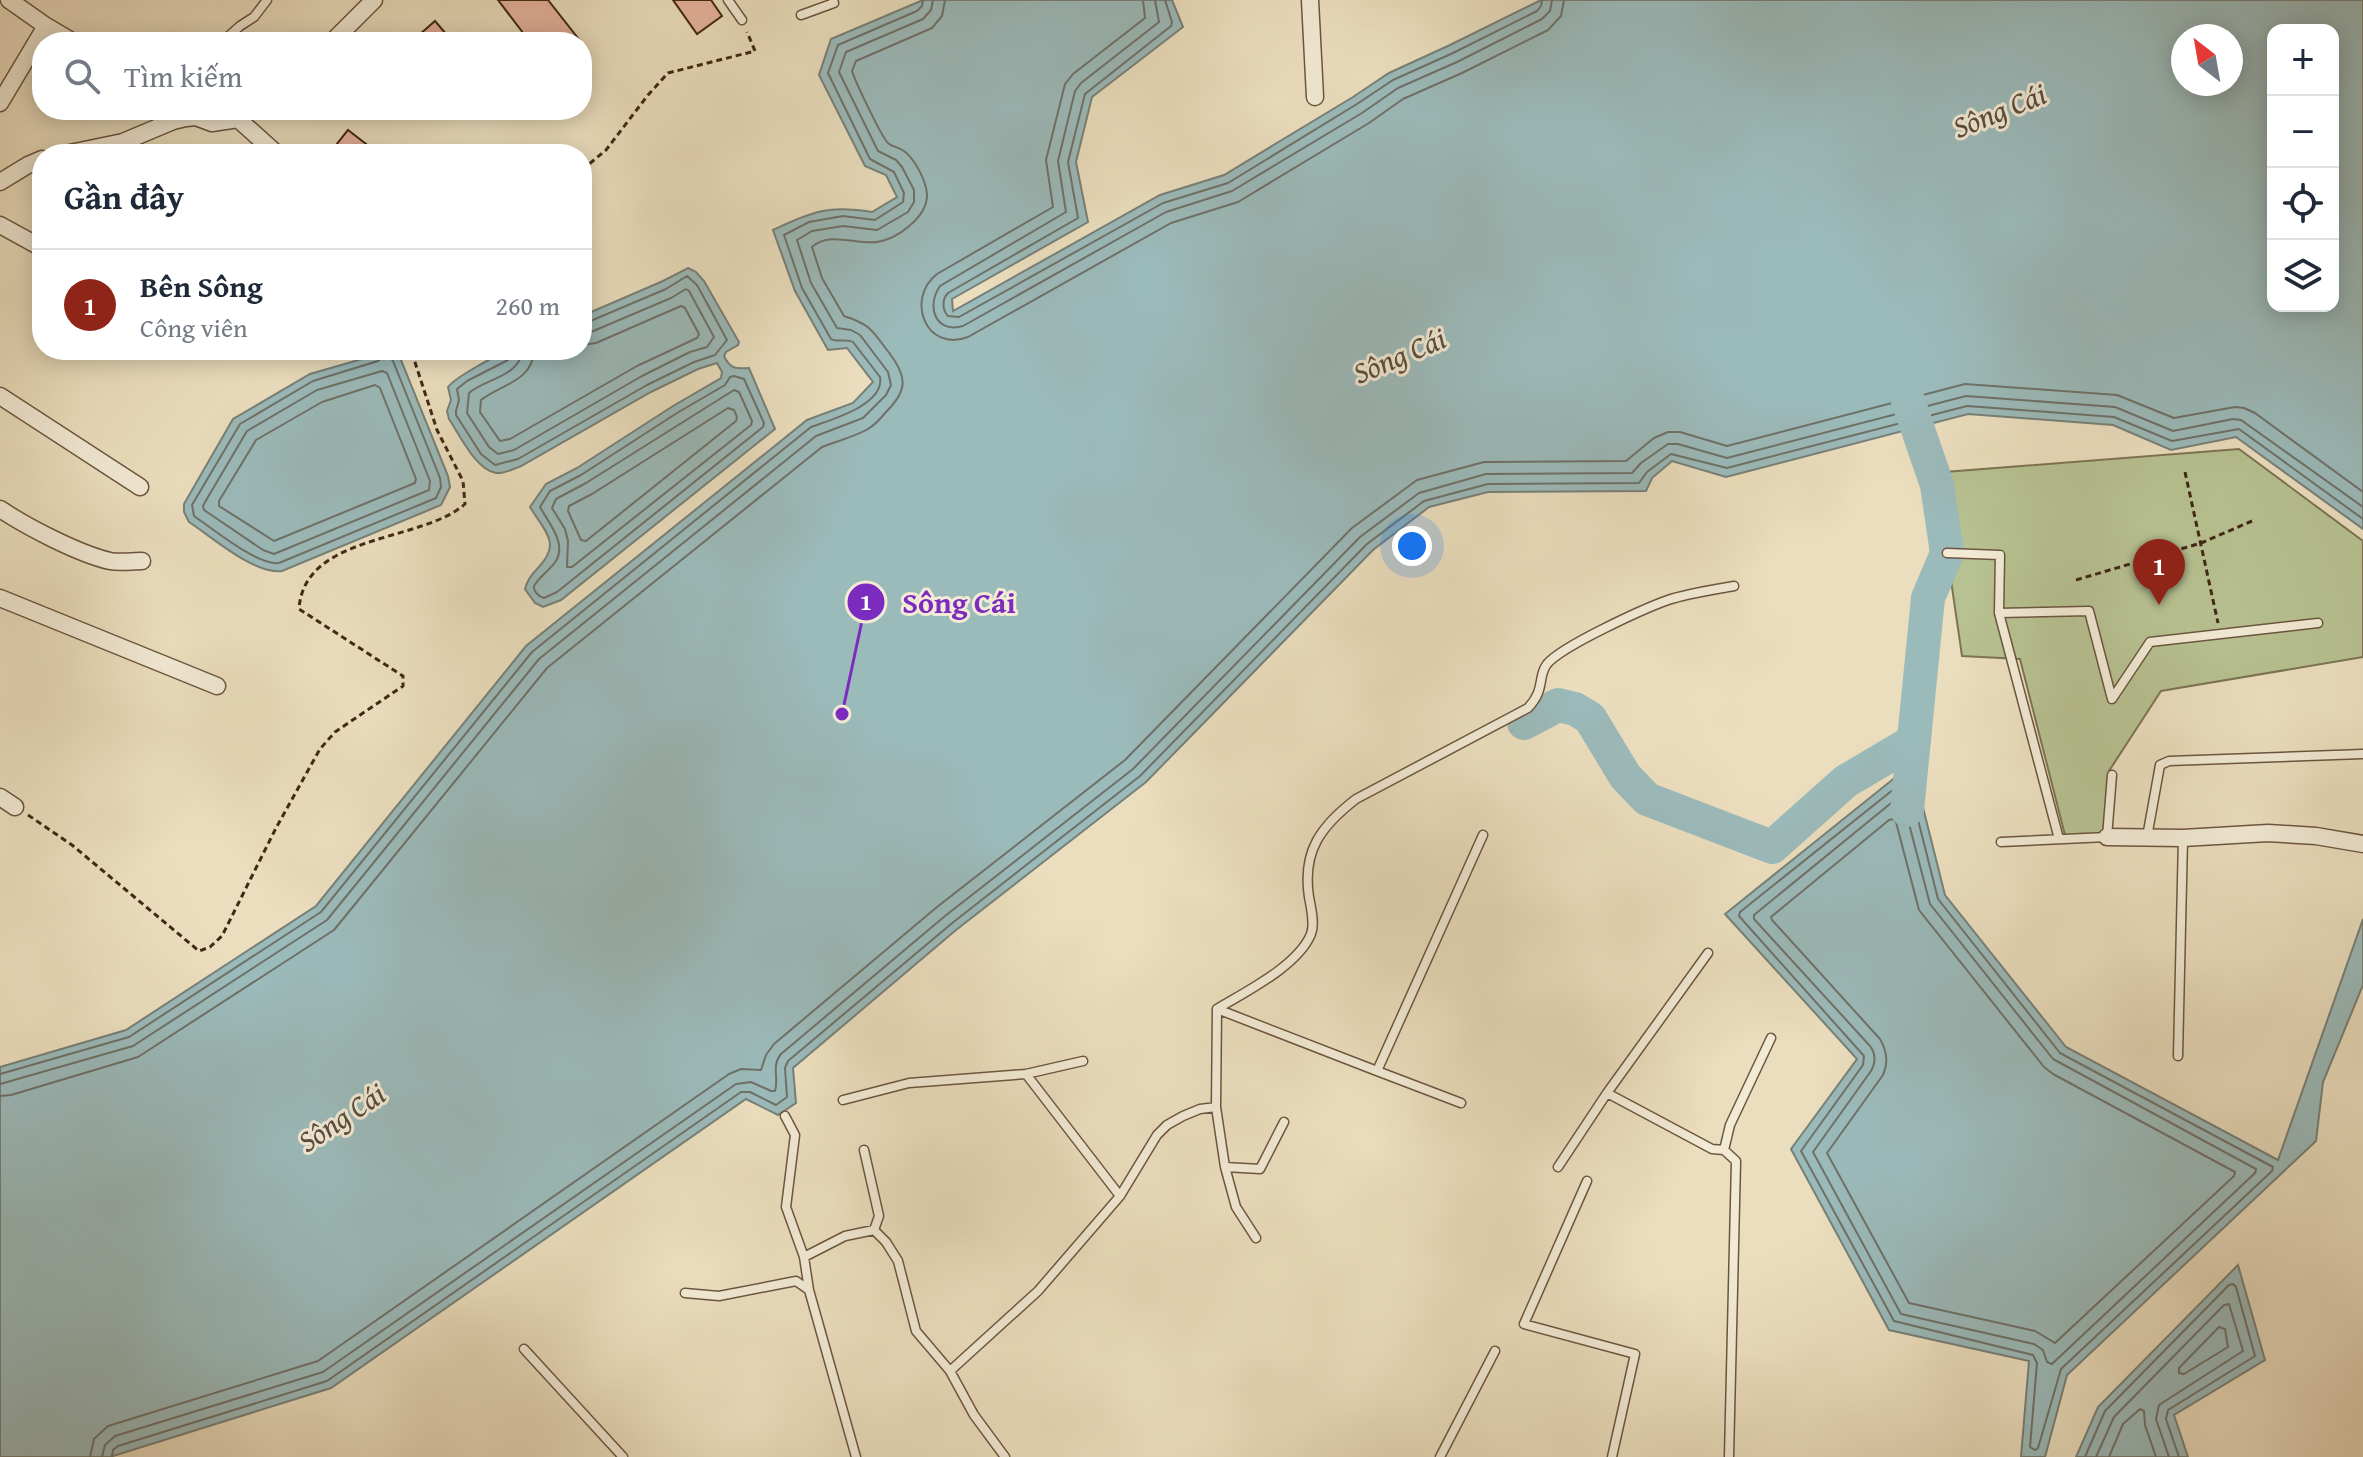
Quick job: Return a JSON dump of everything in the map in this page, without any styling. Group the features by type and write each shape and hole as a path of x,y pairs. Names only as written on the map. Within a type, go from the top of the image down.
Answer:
{"street":[{"path":"9,0 56,32"},
{"path":"342,32 374,0"},
{"path":"1310,0 1315,97"},
{"path":"42,32 46,26"},
{"path":"0,103 32,49"},
{"path":"113,144 174,120"},
{"path":"204,120 212,123 224,120"},
{"path":"249,120 269,144"},
{"path":"0,182 32,163"},
{"path":"0,225 32,243"},
{"path":"0,396 140,487"},
{"path":"0,509 19,522 111,561 142,561"},
{"path":"0,598 217,686"},
{"path":"0,797 15,807"},
{"path":"2107,837 2183,838 2268,833 2363,844"}],"lane":[{"path":"233,32 254,17 267,0"},
{"path":"728,0 742,20"},
{"path":"801,15 834,3 833,0"},
{"path":"1947,553 2000,555 1999,613 2059,839"},
{"path":"1217,1009 1266,979 1305,945 1313,931 1307,868 1313,847 1333,816 1356,799 1528,708 1538,697 1543,671 1549,662 1580,642 1668,600 1734,586"},
{"path":"1999,613 2089,611 2112,699 2150,642 2318,623"},
{"path":"2146,838 2160,765 2169,761 2363,754"},
{"path":"2001,842 2107,837 2112,775"},
{"path":"1377,1071 1483,835"},
{"path":"2178,1056 2183,838"},
{"path":"1558,1167 1708,953"},
{"path":"1217,1009 1461,1103"},
{"path":"1217,1009 1216,1107 1225,1167 1236,1207 1256,1238"},
{"path":"1724,1150 1730,1125 1771,1038"},
{"path":"843,1100 909,1083 1026,1074 1083,1061"},
{"path":"1026,1074 1120,1196"},
{"path":"1607,1093 1712,1149 1724,1150 1736,1161 1729,1457"},
{"path":"950,1371 1038,1291 1120,1196 1148,1148 1167,1125 1200,1109 1216,1107"},
{"path":"785,1116 795,1135 786,1207 804,1257 809,1290 856,1457"},
{"path":"1225,1167 1260,1169 1284,1122"},
{"path":"864,1150 879,1216 874,1230"},
{"path":"1587,1181 1524,1324 1635,1354 1612,1457"},
{"path":"804,1257 845,1236 874,1230"},
{"path":"874,1230 898,1261 916,1331 950,1371 974,1415 1005,1457"},
{"path":"685,1293 719,1296 796,1281 809,1290"},
{"path":"524,1349 623,1457"},
{"path":"1440,1457 1495,1351"}],"path":[{"path":"592,162 606,150 668,73 755,51 742,20"},
{"path":"15,807 72,845 199,951 210,947 222,936 320,749 335,732 403,686 403,676 299,609 300,596 311,577 339,555 454,514 465,504 463,481 437,430 414,360"},
{"path":"2185,472 2220,634"},
{"path":"2076,580 2201,543 2252,521"}],"green space":[{"path":"2239,449 2363,541 2363,657 2161,691 2109,771 2103,834 2065,835 2020,659 1962,656 1947,553 1945,472"}],"water":[{"name":"Sông Cái","path":"923,0 1172,0 1183,27 1092,97 1076,162 1088,222 952,299 953,311 1160,195 1224,175 1389,73 1541,0 2363,0 2363,529 2236,437 2171,450 2113,425 1968,414 1726,477 1672,461 1652,478 1646,491 1488,492 1429,507 1373,550 1146,782 956,930 793,1068 796,1103 778,1115 746,1099 331,1388 110,1457 0,1457 0,1067 126,1030 316,906 526,646 807,420 853,403 873,382 847,348 828,350 795,291 773,230 821,211 844,209 872,212 897,197 886,175 865,166 819,75 831,39"},
{"path":"688,268 704,281 739,342 724,356 734,367 749,368 775,429 561,600 543,607 535,603 525,589 549,551 549,538 530,507 546,484 721,378 722,372 717,363 698,369 651,392 521,466 499,473 489,470 475,459 449,419 447,411 451,400 448,387 489,360 592,360 592,312"},
{"path":"358,360 401,360 450,487 441,505 282,571 258,567 189,522 184,504 233,419 310,374"},
{"path":"1912,764 1945,895 2066,1047 2278,1160 2363,919 2363,985 2323,1082 2316,1141 2067,1375 2045,1457 2021,1457 2029,1361 1889,1330 1791,1149 1857,1059 1725,914"},
{"path":"2238,1265 2265,1360 2174,1415 2188,1457 2076,1457 2098,1407"}],"building":[{"path":"498,0 548,0 573,32 522,32"},
{"path":"673,0 711,0 722,16 697,34"},
{"path":"435,21 444,32 422,32"},
{"path":"348,130 366,144 337,144"}],"waterway":[{"path":"1902,383 1937,485 1947,553 1928,598 1907,810"},
{"path":"1524,723 1558,705 1575,709 1590,718 1625,776 1647,799 1772,847 1846,781 1914,741"}],"place":[{"name":"Bên Sông","path":"2159,605"},
{"name":"Sông Cái","path":"842,714"}]}
